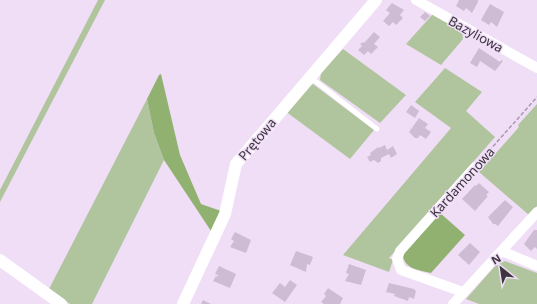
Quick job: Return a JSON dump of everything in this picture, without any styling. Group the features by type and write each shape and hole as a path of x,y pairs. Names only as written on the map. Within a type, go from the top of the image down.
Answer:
{"street":[{"name":"Prętowa","path":"183,304 225,214 236,164 376,0"},
{"name":"Bazyliowa","path":"416,0 537,68"},
{"name":"Kardamonowa","path":"463,292 401,270 397,259 400,251 474,168"},
{"path":"453,304 537,212"},
{"path":"502,251 537,266"},
{"path":"0,260 61,304"}],"lane":[{"path":"310,76 377,129"}],"path":[{"name":"Kardamonowa","path":"474,168 537,97"}],"green space":[{"path":"98,0 105,0 0,202 0,190"},
{"path":"433,14 462,31 463,39 441,65 406,44"},
{"path":"343,49 406,95 380,123 320,80 321,73"},
{"path":"445,68 482,92 466,111 495,137 389,258 393,260 389,272 343,255 451,128 415,102"},
{"path":"161,74 180,155 201,204 221,211 211,231 164,160 154,133 147,99 159,75"},
{"path":"313,84 374,130 350,159 285,111 307,86"},
{"path":"147,99 154,133 164,160 92,304 70,304 49,289"},
{"path":"537,104 537,206 529,215 479,172 519,127 518,125"},
{"path":"439,212 465,235 431,273 417,270 406,263 403,255"},
{"path":"505,261 537,273 537,304 479,304 466,299 496,265"}],"building":[{"path":"459,0 478,0 478,2 472,13 466,8 464,11 456,6"},
{"path":"392,3 404,10 400,15 403,18 396,25 393,22 389,26 383,21 390,13 386,10"},
{"path":"490,4 504,12 497,27 491,22 489,25 481,20"},
{"path":"425,12 430,16 425,21 420,17"},
{"path":"374,32 380,37 374,44 378,47 371,54 368,51 364,55 358,50 362,46 360,44 363,42 364,43"},
{"path":"479,48 500,62 501,60 503,61 495,71 480,61 477,67 470,63"},
{"path":"411,105 419,111 415,118 406,112"},
{"path":"419,118 428,124 425,128 431,132 426,139 420,135 418,138 415,138 409,132"},
{"path":"385,145 387,150 393,146 397,154 391,158 389,154 381,158 381,161 378,163 374,160 370,162 367,157 371,155 370,153 378,147 379,148"},
{"path":"479,183 489,192 486,195 488,196 475,211 462,199 475,185 476,186"},
{"path":"505,200 513,207 498,226 493,224 488,217"},
{"path":"534,230 537,230 537,249 535,247 531,251 524,244"},
{"path":"235,232 251,240 246,253 230,247 234,241 231,239"},
{"path":"470,243 480,252 469,265 458,255"},
{"path":"296,251 313,257 310,265 307,264 306,272 290,265"},
{"path":"349,264 366,270 361,285 345,281 349,274 346,273"},
{"path":"219,266 236,274 230,288 213,281 218,275 215,274"},
{"path":"290,280 297,285 285,302 272,293 280,283 285,287"},
{"path":"389,283 414,289 416,291 414,299 409,297 408,301 394,296 395,294 386,292"},
{"path":"328,288 343,298 340,304 324,304 321,302 326,296 324,294"},
{"path":"203,300 211,304 201,304"}]}
